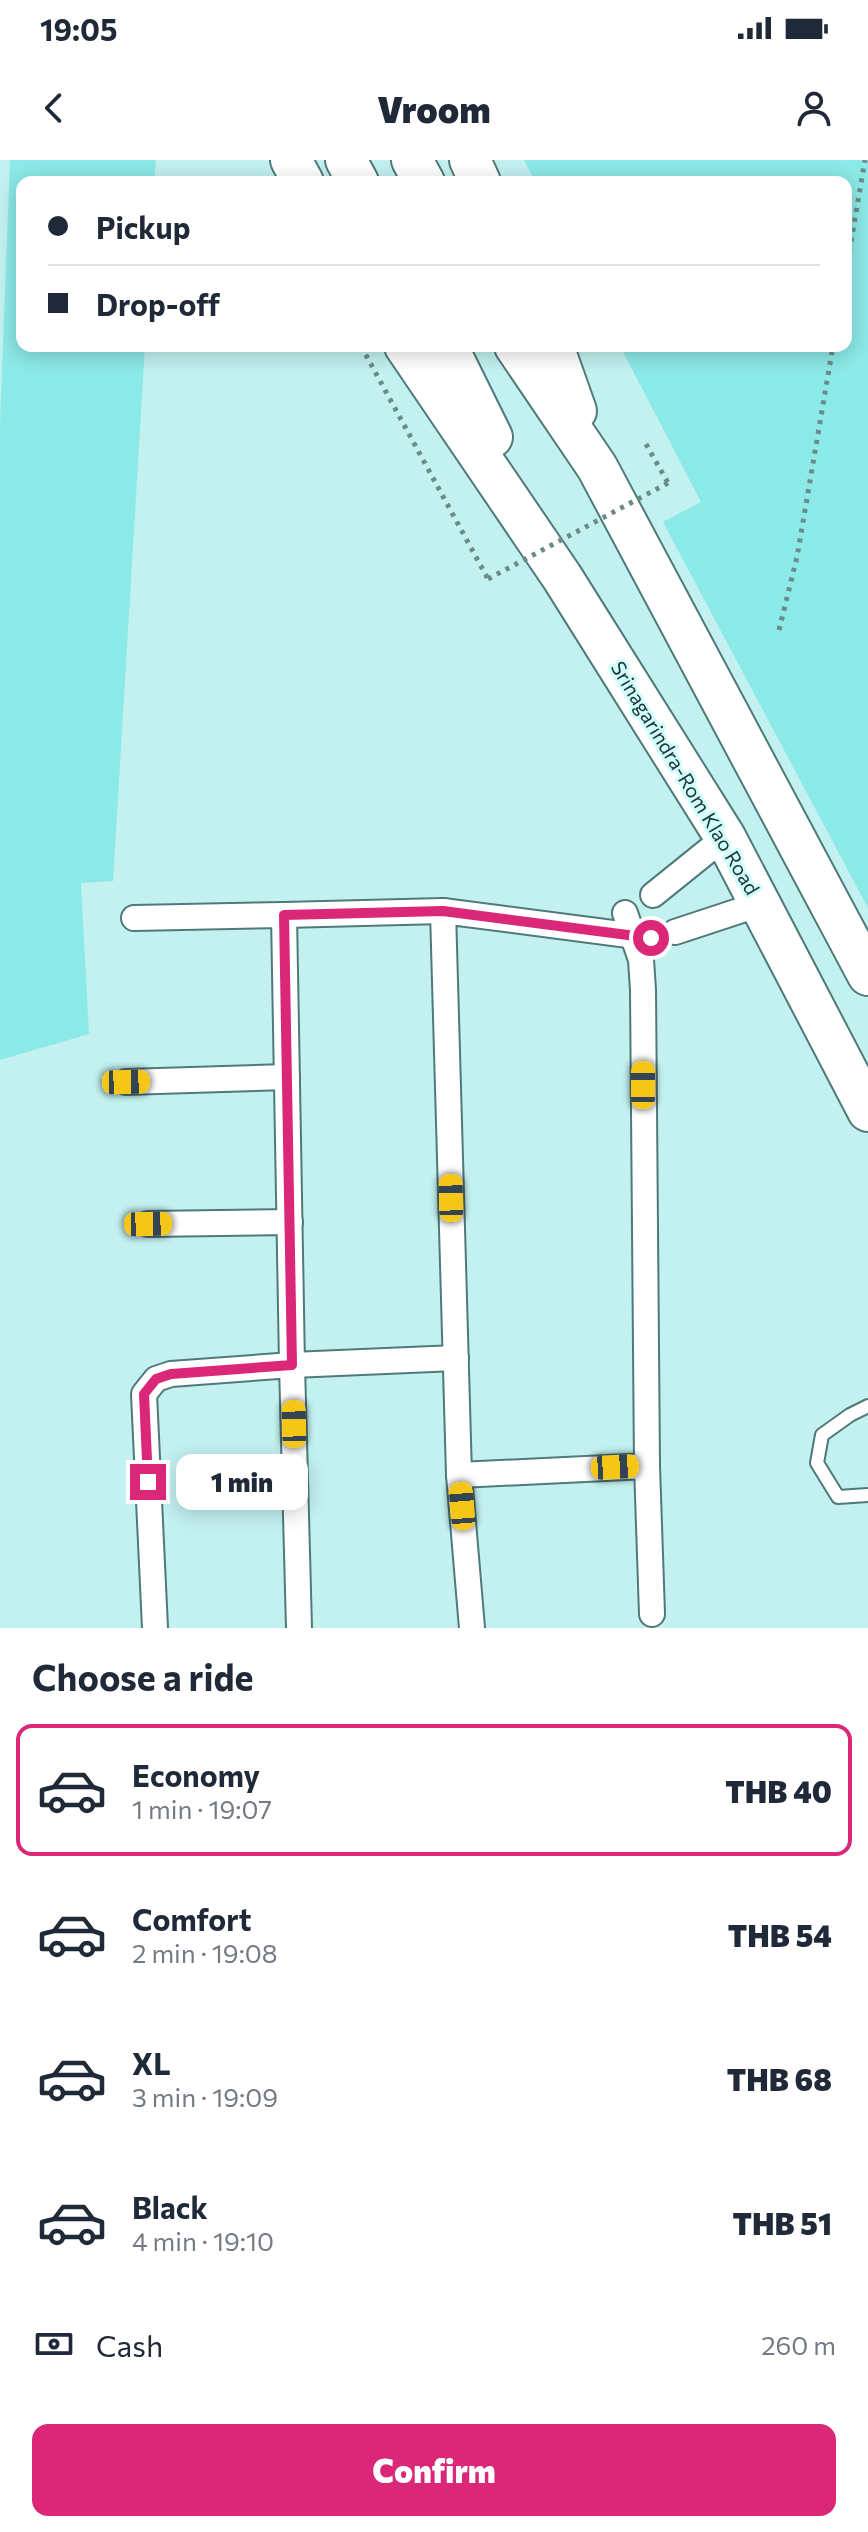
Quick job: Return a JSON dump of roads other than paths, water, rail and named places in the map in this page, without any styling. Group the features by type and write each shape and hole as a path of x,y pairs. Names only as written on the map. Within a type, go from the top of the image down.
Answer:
{"main road":[{"name":"Srinagarindra-Rom Klao Road","path":"409,352 562,577 725,837 868,1111"},
{"name":"Srinagarindra-Rom Klao Road","path":"450,352 562,577"},
{"path":"519,352 597,467 868,975"},
{"path":"555,352 597,467"}],"street":[{"path":"600,932 725,837"},
{"path":"638,904 642,937 647,1466 652,1614"},
{"path":"675,932 760,904"},
{"path":"134,918 443,911 642,937"},
{"path":"443,911 459,1475 472,1628"},
{"path":"284,915 299,1628"},
{"path":"126,1082 287,1077"},
{"path":"148,1224 290,1222"},
{"path":"155,1628 144,1394 156,1379 171,1374 292,1365 456,1358"},
{"path":"459,1475 647,1466"}],"lane":[{"path":"868,1406 822,1435 817,1463 838,1497 868,1495"}]}
